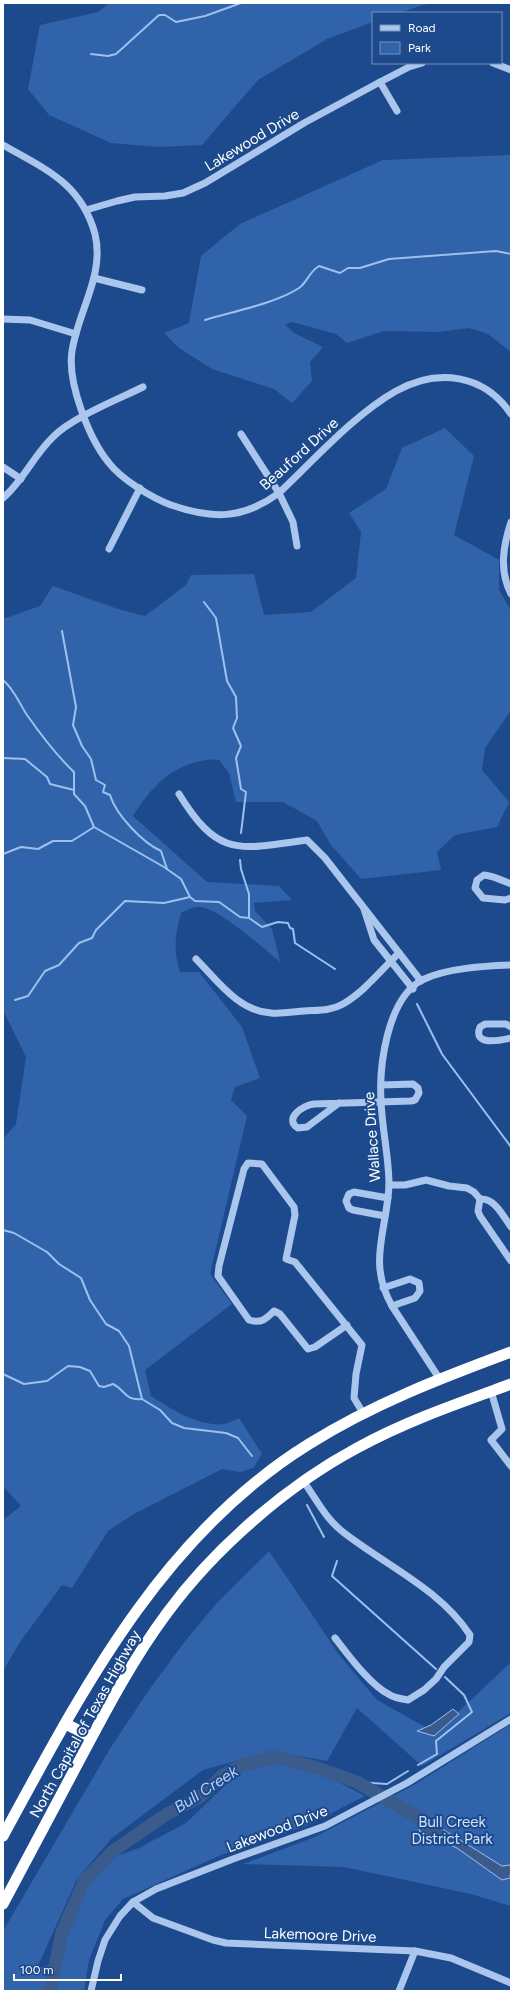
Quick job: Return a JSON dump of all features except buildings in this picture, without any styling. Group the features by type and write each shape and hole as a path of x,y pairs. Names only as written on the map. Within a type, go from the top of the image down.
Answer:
{"highway":[{"name":"North Capital of Texas Highway","path":"3,1836 112,1644 132,1614 171,1565 207,1526 253,1485 277,1467 308,1445 363,1413 439,1378 511,1352"},
{"name":"North Capital of Texas Highway","path":"3,1904 91,1737 134,1662 161,1622 185,1591 239,1533 262,1513 304,1482 356,1448 427,1414 511,1384"},
{"path":"66,1724 91,1737"}],"street":[{"name":"Lakewood Drive","path":"86,210 129,198 165,196 183,193 205,183 304,123 409,67 419,64"},
{"path":"496,64 511,70"},
{"path":"380,82 397,111"},
{"name":"Beauford Drive","path":"3,145 68,185 79,197 86,210 95,234 97,246 94,278 76,334 72,352 72,377 84,416 98,449 109,464 122,476 140,488 171,505 195,513 221,516 246,511 268,501 279,493 367,411 397,391 425,380 450,377 470,381 487,388 502,402 511,414"},
{"path":"94,278 142,290"},
{"path":"3,319 30,320 76,334"},
{"path":"3,498 21,479 39,452 54,435 84,416 144,387"},
{"path":"241,434 279,493 293,522 297,546"},
{"path":"3,467 21,479"},
{"path":"110,549 140,488"},
{"path":"511,522 504,549 504,571 511,594"},
{"path":"179,794 193,817 207,832 219,840 235,846 250,848 307,840 325,858 421,981"},
{"path":"511,884 500,880 496,876 484,874 477,880 475,888 483,898 506,900 511,898"},
{"path":"362,906 374,940 413,989"},
{"path":"196,959 234,998 245,1005 262,1012 272,1013 326,1010 341,1005 353,997 399,953"},
{"name":"Wallace Drive","path":"439,1378 392,1306 380,1278 379,1261 389,1185 387,1146 380,1085 384,1047 389,1030 403,998 421,981 436,975 456,971 490,966 511,965"},
{"path":"511,1027 506,1024 485,1024 479,1030 481,1038 487,1041 498,1042 511,1038"},
{"path":"339,1103 307,1127 298,1128 293,1124 292,1121 294,1115 309,1104 339,1103 381,1102 411,1101 415,1100 419,1093 418,1088 413,1084 380,1085"},
{"path":"347,1325 315,1347 308,1349 280,1314 274,1311 264,1320 257,1322 249,1320 218,1276 219,1266 244,1169 248,1163 262,1164 294,1207 295,1215 286,1259 294,1262 347,1325 362,1345 356,1374 354,1398 363,1413"},
{"path":"389,1185 406,1185 426,1180 449,1186 467,1188 474,1192 480,1199 485,1199 493,1203 511,1227"},
{"path":"385,1216 352,1210 349,1208 346,1201 349,1194 354,1192 388,1198"},
{"path":"480,1199 478,1211 480,1216 511,1261"},
{"path":"383,1288 410,1279 419,1283 420,1291 415,1298 392,1306"},
{"path":"491,1391 502,1429 491,1440 511,1466"},
{"path":"304,1482 330,1520 343,1532 382,1557 439,1601 464,1626 470,1635 469,1642 444,1667 436,1679 424,1690 408,1700 389,1695 352,1661 335,1638"},
{"name":"Lakewood Drive","path":"91,1991 105,1940 120,1916 133,1902 156,1889 233,1859 298,1837 352,1813 407,1783 511,1719"},
{"name":"Lakemoore Drive","path":"133,1902 153,1918 213,1940 226,1943 415,1951 451,1958 511,1983"},
{"path":"399,1991 415,1951"}],"green space":[{"path":"109,3 439,3 422,5 403,12 372,12 372,22 327,39 258,80 202,145 160,147 111,143 49,115 28,89 40,25 98,12"},
{"path":"511,155 511,352 488,334 469,328 439,332 384,331 347,343 336,334 292,322 285,325 294,333 323,347 310,362 312,381 292,403 274,389 212,369 179,348 164,333 189,323 201,256 240,224 383,160"},
{"path":"445,428 474,456 454,535 499,560 499,590 511,611 511,710 485,748 482,770 509,802 497,827 455,835 437,852 441,870 361,879 331,845 317,821 283,802 236,802 229,773 219,760 197,762 186,765 177,770 160,782 152,790 133,816 207,882 279,886 292,900 254,903 255,911 272,929 280,962 242,930 209,909 195,907 181,913 177,928 176,942 176,957 180,972 199,972 242,1027 260,1078 235,1087 231,1100 247,1116 210,1274 232,1304 145,1370 151,1396 186,1416 205,1423 224,1424 239,1418 262,1454 253,1468 240,1472 222,1469 134,1514 108,1531 72,1588 62,1585 20,1642 3,1671 3,1520 21,1506 3,1486 3,1139 16,1124 26,1057 3,1010 3,619 40,606 53,586 118,609 145,616 186,585 191,575 254,574 264,615 311,612 356,578 361,532 349,513 386,489 402,448"},
{"path":"269,1551 340,1656 377,1700 436,1733 511,1662 511,1713 422,1766 357,1708 327,1761 271,1751 203,1770 112,1838 77,1879 37,1968 61,1962 65,1930 86,1887 108,1859 139,1848 186,1823 241,1770 279,1759 340,1783 365,1796 308,1825 221,1855 123,1899 105,1920 89,1960 84,1991 3,1991 3,1931 111,1747 151,1687 186,1640 216,1604"},
{"name":"Bull Creek District Park","path":"511,1724 511,1906 471,1894 344,1867 243,1864 315,1837 414,1785"}],"shaded area":[{"path":"453,1709 459,1714 434,1736 417,1731 431,1725"},
{"path":"423,1817 502,1866 511,1865 510,1878 502,1880 457,1848 419,1831"}],"waterway":[{"path":"91,54 108,56 116,54 159,15 165,15 176,22 205,16 241,3"},
{"path":"205,320 254,307 290,293 302,286 312,272 319,266 340,273 348,268 360,268 389,259 496,251 511,254"},
{"path":"204,602 216,618 227,681 236,697 237,718 233,728 241,746 236,758 241,789 246,792 241,833"},
{"path":"62,631 76,707 73,725 82,746 91,759 96,780 105,785 103,792 110,795 118,811 131,828 146,842 161,851 167,869"},
{"path":"3,680 13,692 43,737 74,772 74,794 85,806 94,827 164,867 181,879 190,897 195,901 219,902 240,917 249,918 262,927 278,922 288,923 290,928 293,929 295,943 335,969"},
{"path":"3,758 25,759 47,777 50,784 74,790"},
{"path":"3,854 21,847 38,849 53,841 72,841 94,827"},
{"path":"240,860 241,869 249,894 249,918"},
{"path":"15,1000 28,996 45,971 59,965 79,943 92,938 96,930 125,901 164,903 190,897"},
{"path":"417,1004 442,1054 511,1147"},
{"path":"3,1230 14,1233 47,1252 59,1264 81,1278 90,1300 106,1324 119,1331 129,1346 142,1399 160,1410 172,1423 184,1428 226,1433 238,1438 252,1456"},
{"path":"3,1374 24,1384 47,1381 68,1366 80,1367 90,1371 99,1386 104,1387 113,1384 128,1397 142,1399"},
{"path":"307,1505 324,1537"},
{"path":"337,1561 332,1576 436,1669"},
{"path":"418,1765 437,1754 436,1741 472,1712 464,1695 445,1677"},
{"name":"Bull Creek","path":"50,1991 62,1932 85,1880 113,1851 167,1814 200,1797 223,1775 242,1765 274,1757 315,1767 357,1782 437,1828"},
{"path":"357,1782 387,1784 408,1771"}]}
